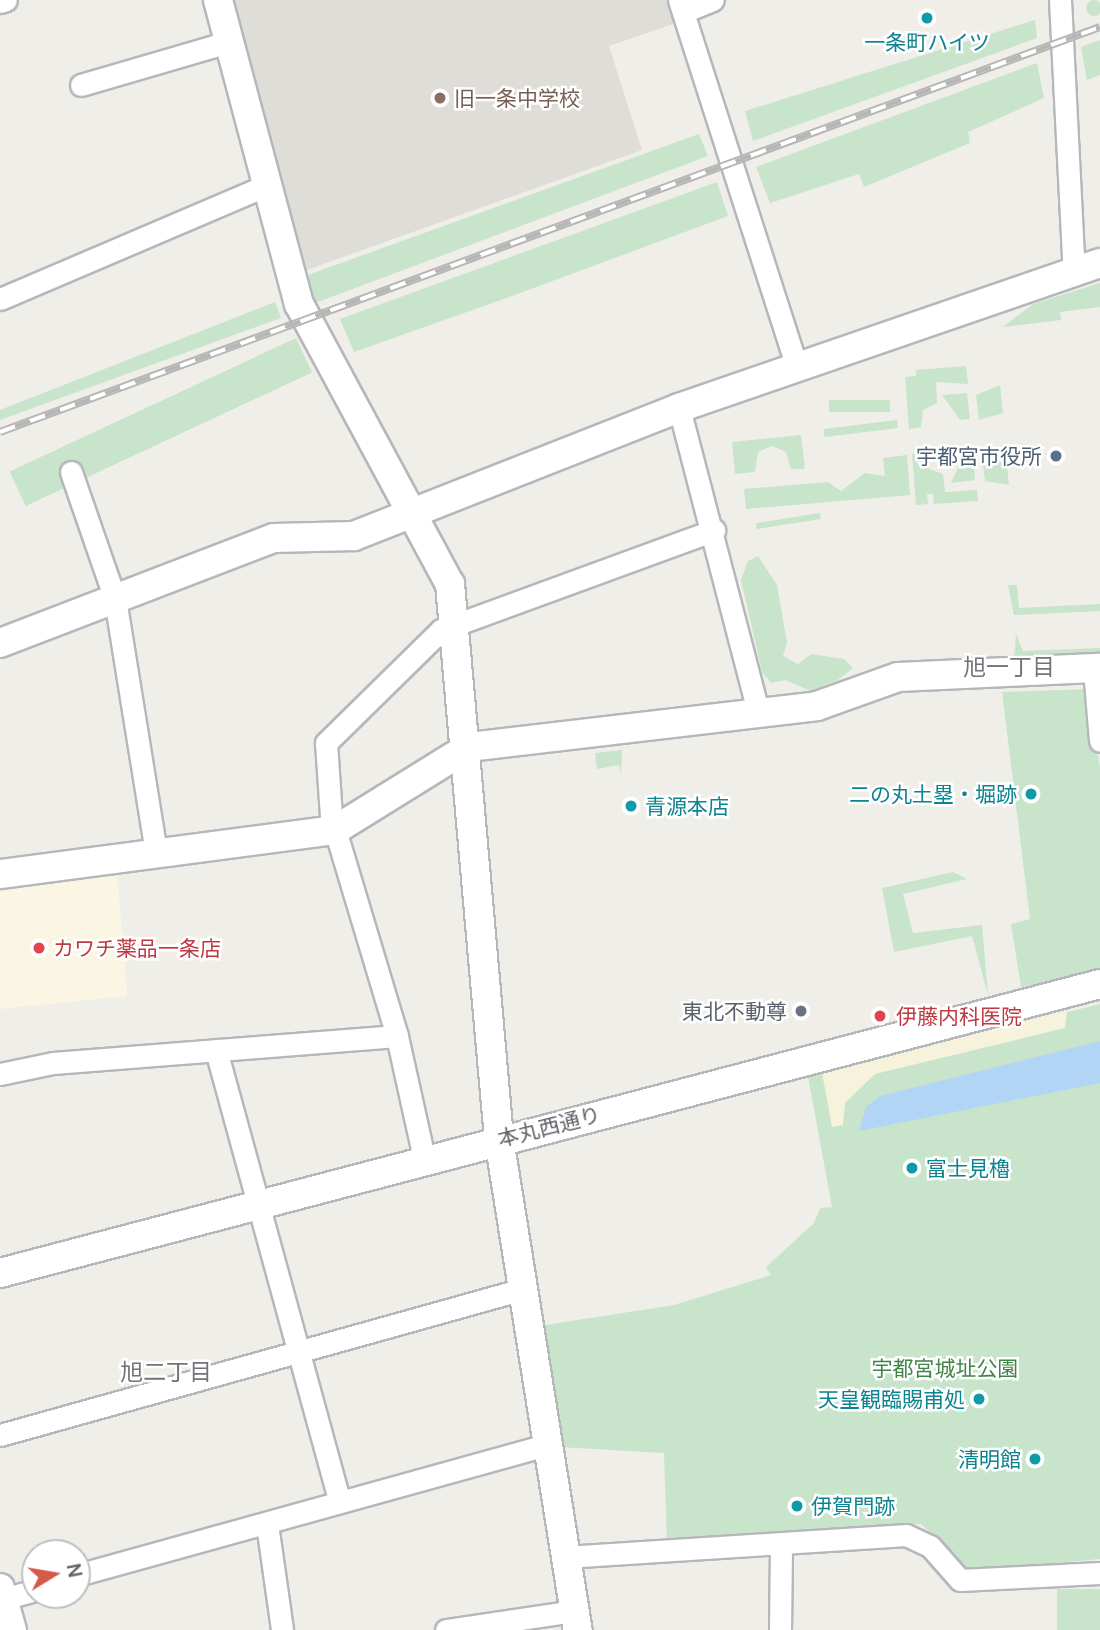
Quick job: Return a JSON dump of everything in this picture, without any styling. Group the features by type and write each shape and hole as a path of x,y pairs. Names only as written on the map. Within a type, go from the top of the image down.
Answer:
{"street":[{"path":"0,2 6,0"},
{"path":"218,0 263,187 299,304 450,584 459,622 499,1139 576,1620 446,1630"},
{"path":"713,0 681,6 797,368"},
{"path":"0,643 274,538 354,536 679,408 1087,268 1060,0"},
{"path":"81,85 228,42"},
{"path":"0,299 263,187"},
{"path":"679,408 714,530 758,712"},
{"path":"71,472 115,599 156,853"},
{"path":"424,1158 397,1036 335,830 326,743 440,630 714,530"},
{"path":"0,874 335,830 469,747 817,706 898,677 1097,668 1100,741"},
{"name":"本丸西通り","path":"0,1273 424,1158 1100,984"},
{"path":"0,1074 53,1063 397,1036"},
{"path":"216,1050 255,1204 340,1501"},
{"path":"0,1435 297,1348 523,1289"},
{"path":"91,1572 547,1445"},
{"path":"267,1524 282,1630"},
{"path":"565,1557 920,1538 949,1573 977,1582 1100,1573"},
{"path":"779,1630 781,1544"},
{"path":"12,1630 1,1596 21,1592"}],"shaded area":[{"name":"旧一条中学校","path":"230,0 669,0 676,23 609,46 642,150 304,271"},
{"path":"117,873 127,996 0,1009 0,891"}],"green space":[{"path":"1094,0 1100,2 1100,14 1094,16 1088,14 1086,8 1088,2"},
{"path":"1035,20 1037,38 753,141 745,111"},
{"path":"1100,40 1100,75 1087,80 1081,47"},
{"path":"1037,63 1044,98 968,132 970,143 864,187 859,174 770,203 756,167"},
{"path":"699,134 708,156 315,303 305,276"},
{"path":"717,182 728,216 512,296 354,352 340,319"},
{"path":"1100,283 1100,307 1060,312 1061,320 1003,327 1033,304"},
{"path":"275,302 281,318 0,420 0,410"},
{"path":"296,338 312,372 26,506 10,472"},
{"path":"966,366 968,384 936,382 937,403 923,410 921,427 909,429 905,377 916,376 916,370"},
{"path":"1000,385 1003,413 979,420 976,395"},
{"path":"967,393 970,419 960,420 942,395"},
{"path":"829,400 890,400 890,412 829,412"},
{"path":"897,420 898,428 825,437 824,429"},
{"path":"801,435 805,469 791,469 786,452 772,446 758,452 755,472 735,474 732,442"},
{"path":"924,453 929,469 943,474 945,492 977,490 978,501 934,504 933,494 927,494 928,504 916,505 912,454"},
{"path":"973,454 975,480 951,483 964,455"},
{"path":"907,455 910,495 746,509 744,489 828,482 841,491 865,473 885,476 883,458"},
{"path":"982,456 1006,457 1009,485 985,481"},
{"path":"820,513 821,519 757,529 756,523"},
{"path":"758,556 777,585 787,643 783,656 798,664 811,654 844,659 853,668 838,680 810,691 786,680 771,683 762,672 741,580 748,561"},
{"path":"1008,585 1017,585 1019,608 1100,604 1100,611 1014,615"},
{"path":"1016,634 1023,651 1100,648 1100,655 1014,659"},
{"path":"1090,689 1100,768 1100,971 1021,987 1011,924 1030,919 1002,692"},
{"path":"622,750 621,775 619,765 597,769 595,753"},
{"path":"953,872 967,879 903,894 913,933 982,925 988,995 972,936 894,952 882,888"},
{"name":"宇都宮城址公園","path":"1100,1004 1100,1559 970,1571 921,1524 667,1543 664,1453 559,1447 553,1413 559,1411 539,1326 674,1305 771,1275 766,1267 814,1223 820,1208 832,1207 808,1077"},
{"path":"1057,1589 1100,1589 1100,1630 1057,1630"}],"sand":[{"path":"1067,1011 1065,1028 875,1074 845,1103 843,1125 832,1127 822,1073"}],"water":[{"path":"1100,1041 1100,1083 859,1131 866,1107 880,1096"}],"railway":[{"path":"0,432 1100,27"}],"place":[{"name":"一条町ハイツ","path":"927,18"},
{"name":"旧一条中学校","path":"440,98"},
{"name":"宇都宮市役所","path":"1056,456"},
{"name":"二の丸土塁・堀跡","path":"1031,794"},
{"name":"青源本店","path":"631,806"},
{"name":"カワチ薬品一条店","path":"39,948"},
{"name":"東北不動尊","path":"801,1011"},
{"name":"伊藤内科医院","path":"880,1016"},
{"name":"富士見櫓","path":"912,1168"},
{"name":"天皇観臨賜甫処","path":"979,1399"},
{"name":"清明館","path":"1035,1459"},
{"name":"伊賀門跡","path":"797,1506"}],"district":[{"name":"旭一丁目","path":"1009,666"},
{"name":"旭二丁目","path":"166,1371"}]}
